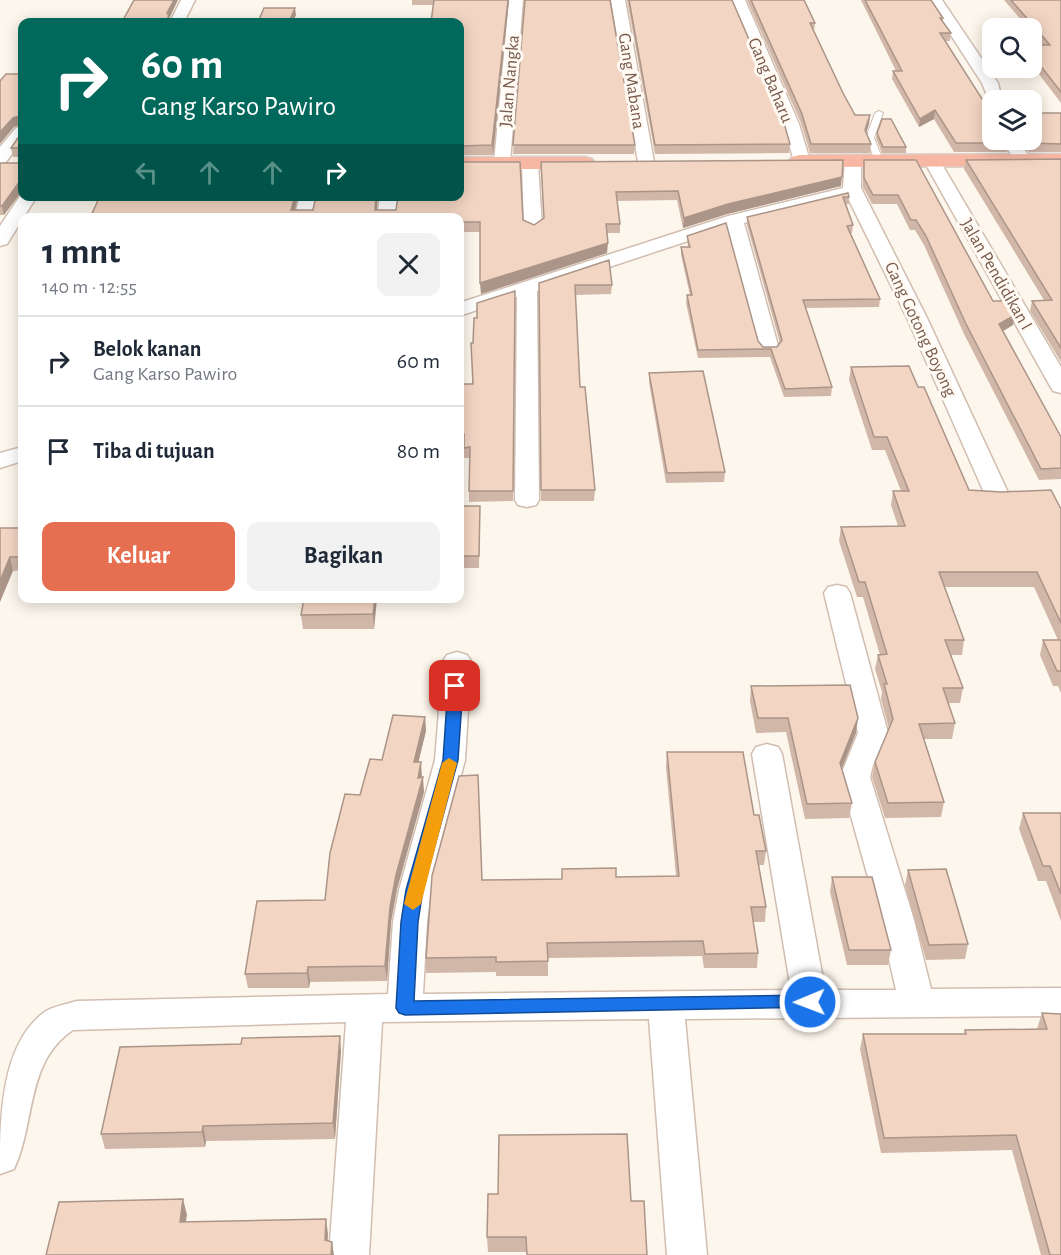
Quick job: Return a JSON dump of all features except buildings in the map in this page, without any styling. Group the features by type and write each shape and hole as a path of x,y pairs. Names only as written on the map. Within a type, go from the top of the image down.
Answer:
{"highway":[{"path":"780,161 802,161 852,179 882,161 1061,160"},
{"path":"623,162 668,162"},
{"path":"464,163 600,163"},
{"path":"0,165 18,165"}],"street":[{"path":"179,18 188,0"},
{"name":"Jalan Nangka","path":"502,163 516,0"},
{"name":"Gang Mabana","path":"618,0 646,162"},
{"name":"Gang Baharu","path":"738,0 791,124 802,161"},
{"path":"935,0 990,83 992,90"},
{"path":"0,158 18,136"},
{"path":"1017,150 1024,160"},
{"name":"Jalan Pendidikan I","path":"932,161 1061,386"},
{"path":"530,163 533,228"},
{"path":"464,308 852,179"},
{"name":"Gang Gotong Boyong","path":"852,179 998,497"},
{"path":"0,240 26,201"},
{"path":"734,220 769,349"},
{"path":"527,288 527,501"},
{"path":"0,461 18,455"},
{"path":"837,593 873,733 869,747 858,761 855,777 897,920 916,1002"},
{"path":"405,1008 410,922 415,890 450,760 457,661"},
{"path":"767,754 810,1002"},
{"path":"0,1157 4,1114 34,1043 50,1025 65,1017 365,1008 810,1002 1061,1002"},
{"path":"666,1005 687,1255"},
{"path":"349,1255 365,1008"}],"lane":[{"path":"879,113 870,138 882,161"}],"slow traffic":[{"path":"413,904 449,763"}],"route":[{"path":"455,686 450,760 415,890 410,922 405,1008 810,1002"}]}
